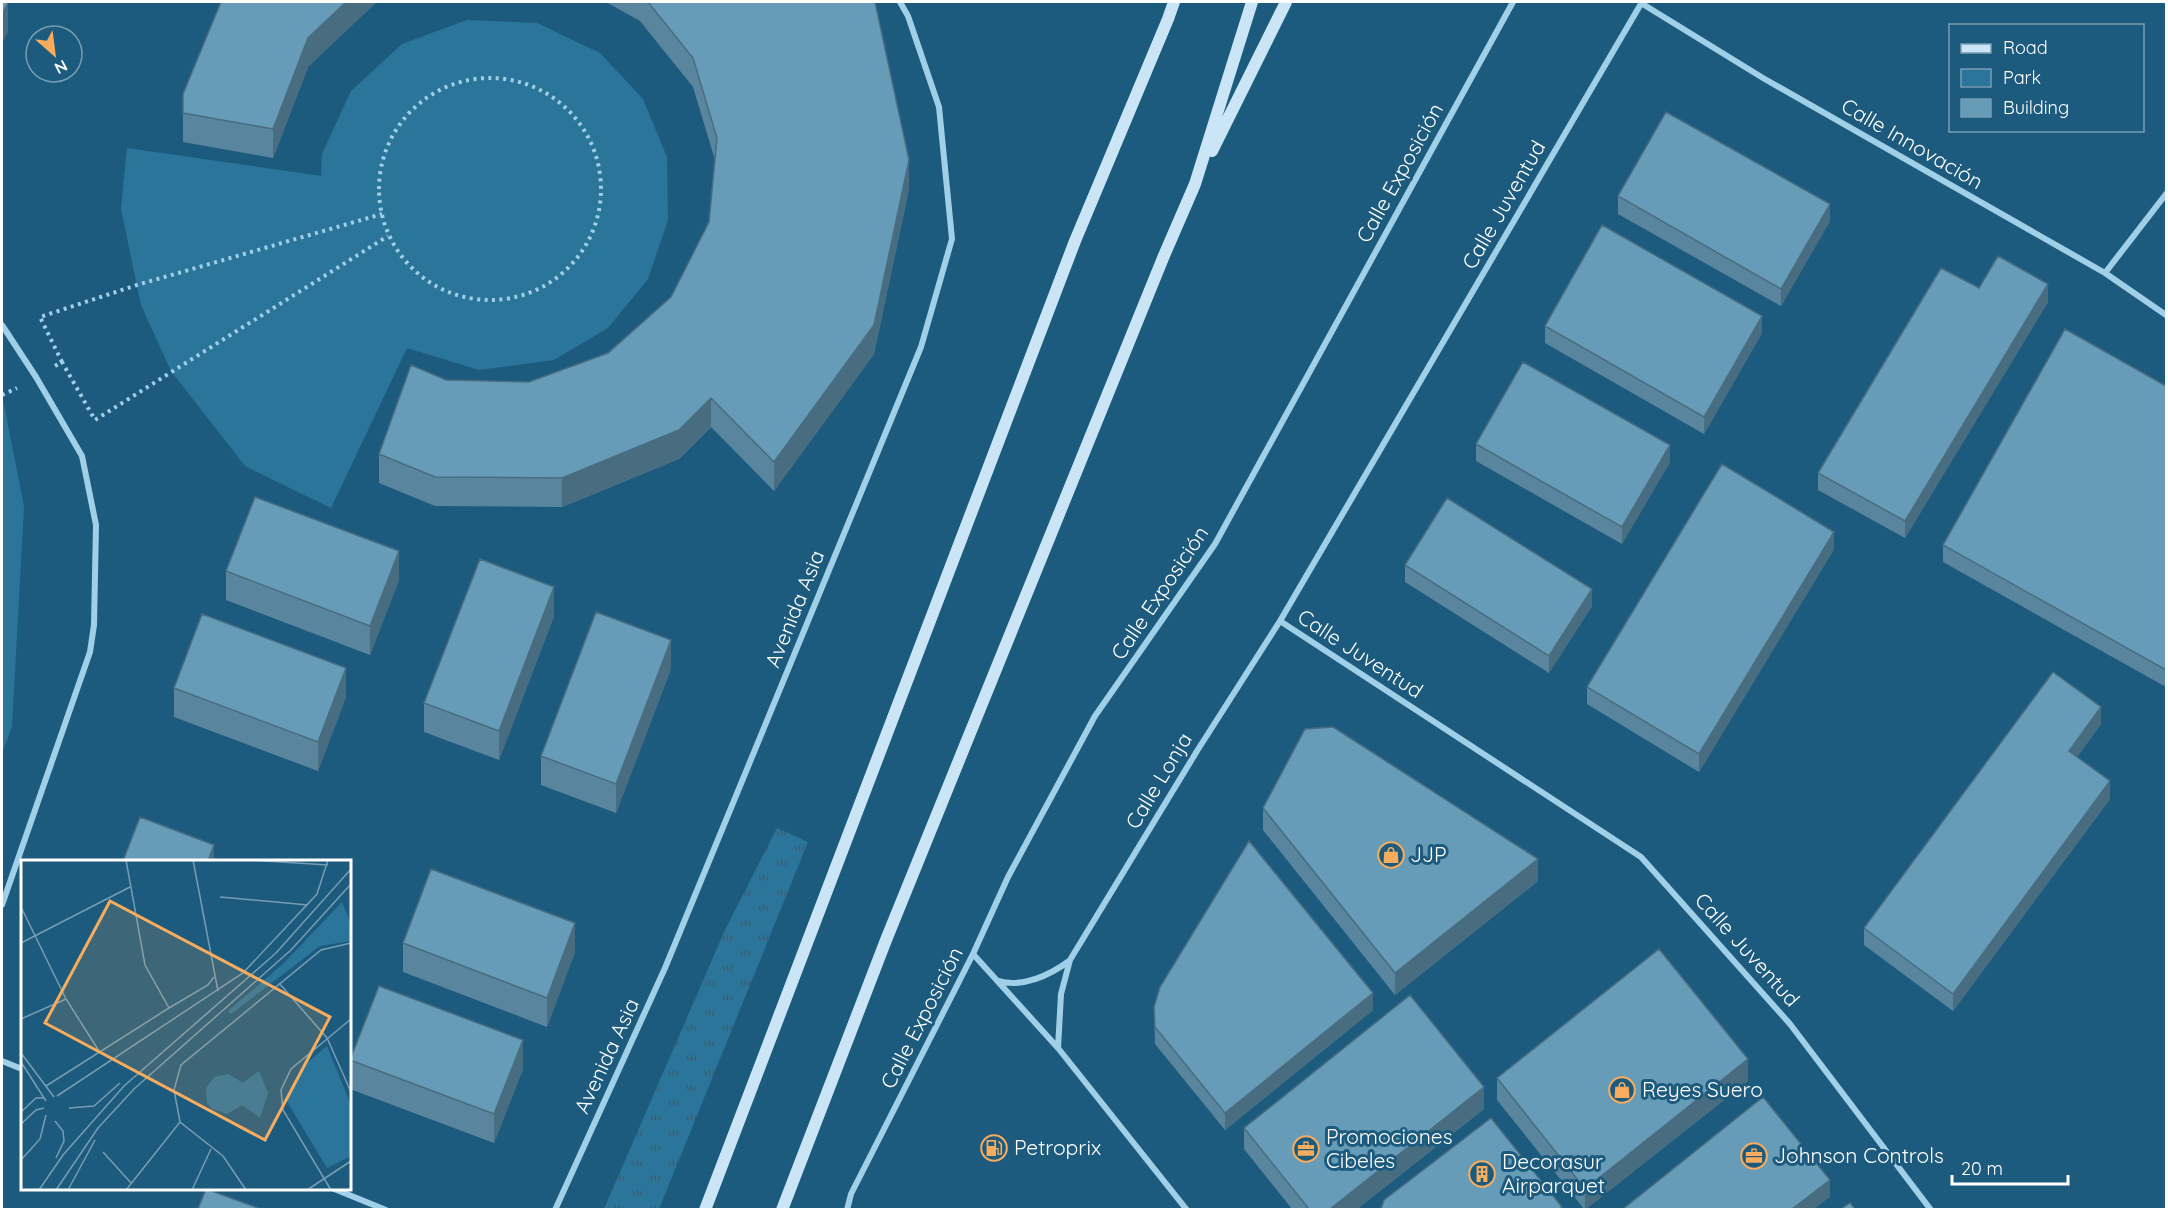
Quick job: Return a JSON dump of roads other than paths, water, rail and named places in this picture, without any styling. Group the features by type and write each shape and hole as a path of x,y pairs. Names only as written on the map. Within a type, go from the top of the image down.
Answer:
{"main road":[{"path":"705,1209 1075,241 1174,2"},
{"path":"1196,184 1252,2"},
{"path":"782,1209 895,918 1163,258 1196,184 1286,2"}],"street":[{"name":"Avenida Asia","path":"555,1209 665,968 921,347 952,239 939,107 908,16 900,2"},
{"name":"Calle Exposición","path":"847,1209 852,1194 973,954 1008,877 1095,716 1215,544 1514,2"},
{"name":"Calle Innovación","path":"1641,2 1763,78 2105,273 2166,315"},
{"name":"Calle Juventud","path":"1641,2 1280,621 1641,857 1790,1024 1931,1209"},
{"path":"2105,273 2166,194"},
{"path":"2,325 36,377 82,456 96,525 94,625 90,652 2,905"},
{"name":"Calle Lonja","path":"1058,1048 1061,994 1070,960 1197,751 1280,621"},
{"path":"973,954 1058,1048 1186,1209"},
{"name":"Calle Lonja","path":"998,981 1011,984 1032,980 1054,972 1070,960"},
{"path":"2,1061 21,1069"},
{"path":"337,1190 386,1209"}],"place":[{"name":"JJP","path":"1391,855"},
{"name":"Reyes Suero","path":"1622,1090"},
{"name":"Petroprix","path":"994,1148"},
{"name":"Promociones Cibeles","path":"1306,1149"},
{"name":"Johnson Controls","path":"1754,1156"},
{"name":"Decorasur Airparquet","path":"1482,1174"}]}
